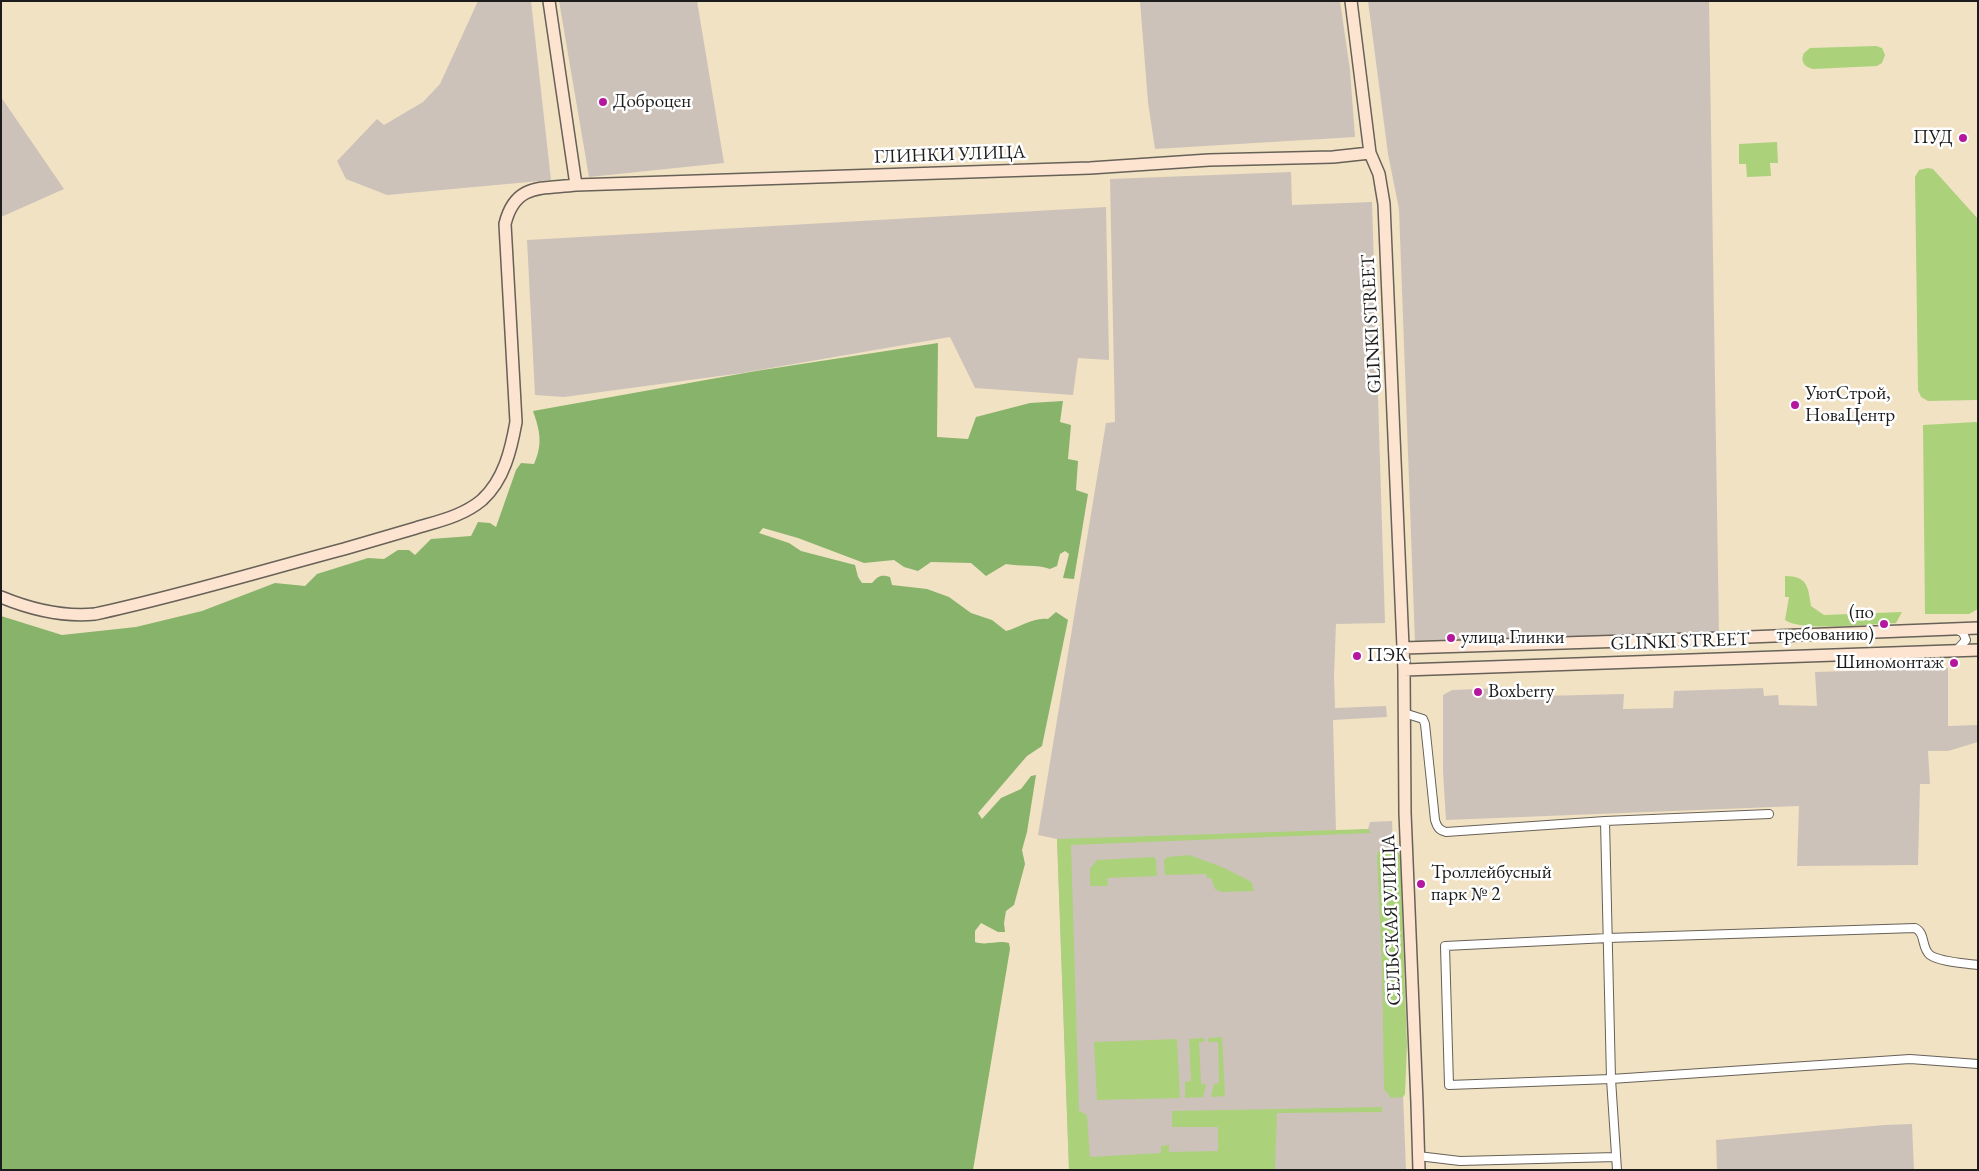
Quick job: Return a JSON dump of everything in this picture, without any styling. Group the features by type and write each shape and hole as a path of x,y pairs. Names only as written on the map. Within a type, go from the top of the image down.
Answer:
{"main road":[{"path":"549,1 576,185"},
{"name":"GLINKI STREET","path":"1350,1 1370,153 1379,174 1384,204 1404,670 1978,650"},
{"name":"ГЛИНКИ УЛИЦА","path":"1,597 49,611 82,616 95,614 188,591 385,537 459,514 481,500 489,492 503,470 512,444 516,422 505,224 513,202 531,190 576,185 1090,168 1209,160 1333,157 1370,153"},
{"name":"GLINKI STREET","path":"1403,648 1978,628"},
{"name":"СЕЛЬСКАЯ УЛИЦА","path":"1404,670 1405,813 1414,1013 1418,1170"}],"street":[{"path":"1956,629 1963,633 1966,640 1957,650"},
{"path":"1404,713 1423,720 1425,724 1435,820 1437,827 1446,832 1605,821 1769,814"},
{"path":"1605,821 1611,1080 1617,1170"},
{"path":"1978,965 1937,958 1929,954 1925,948 1922,934 1915,928 1608,938 1446,946 1449,1085 1611,1080 1910,1059 1978,1064"},
{"path":"1418,1156 1460,1161 1616,1158"}],"shaded area":[{"path":"478,1 531,1 551,180 387,195 346,179 337,161 377,119 384,125 423,102 440,84"},
{"path":"559,1 697,1 724,163 589,177"},
{"path":"1140,1 1340,1 1350,70 1355,137 1155,149 1148,102"},
{"path":"1368,1 1709,1 1719,635 1415,643 1399,209 1388,154"},
{"path":"1,97 64,189 1,217"},
{"path":"1291,172 1292,205 1372,202 1385,623 1336,624 1334,676 1335,708 1386,706 1387,717 1333,720 1336,831 1368,829 1370,822 1392,821 1406,1169 1069,1170 1057,839 1038,835 1106,423 1115,422 1110,179"},
{"path":"1106,207 1109,360 1078,358 1073,395 975,388 950,337 742,373 564,397 535,395 527,240"},
{"path":"1948,668 1948,726 1977,725 1978,742 1948,751 1928,751 1930,784 1920,784 1918,865 1797,866 1799,806 1446,820 1443,772 1443,695 1452,690 1501,688 1501,697 1624,694 1623,709 1673,708 1674,691 1763,688 1764,696 1778,695 1779,705 1817,706 1815,672"},
{"path":"1912,1124 1914,1170 1717,1170 1716,1140"}],"green space":[{"path":"1876,46 1882,48 1885,55 1882,63 1877,66 1813,69 1805,65 1803,61 1804,53 1810,48"},
{"path":"1777,142 1778,163 1770,163 1771,176 1747,177 1746,164 1739,164 1739,144"},
{"path":"1933,169 1978,219 1978,400 1928,401 1921,397 1918,390 1915,177 1919,170"},
{"path":"938,343 937,437 968,439 976,417 1030,403 1063,401 1060,422 1071,425 1068,459 1078,461 1076,490 1088,494 1074,579 1063,578 1069,554 1065,551 1060,554 1057,566 1050,569 1006,564 986,576 971,563 931,562 918,571 904,567 894,560 864,563 798,538 763,528 759,533 789,543 801,551 855,565 858,577 862,583 872,583 880,576 887,576 890,577 892,585 927,589 949,597 971,613 992,620 1006,631 1032,621 1048,619 1056,612 1068,620 1042,746 1027,756 978,813 982,819 1001,798 1021,789 1031,776 1036,775 1027,832 1022,850 1025,864 1014,905 1006,911 1005,932 998,932 981,923 975,931 975,942 1009,943 1010,949 973,1170 1,1170 1,616 62,635 136,627 202,611 275,583 305,586 317,574 368,558 384,559 398,550 409,550 415,555 431,539 471,536 478,522 490,523 496,527 516,470 521,463 534,464 537,457 540,438 533,411 756,371"},
{"path":"1978,423 1978,609 1969,614 1925,614 1923,425"},
{"path":"1785,576 1803,580 1808,588 1811,606 1824,615 1902,612 1896,623 1855,626 1806,626 1793,624 1785,620 1789,597 1785,597"},
{"path":"1368,829 1371,833 1071,845 1079,1111 1087,1115 1090,1157 1161,1153 1161,1146 1169,1145 1169,1152 1218,1151 1218,1127 1172,1127 1172,1111 1382,1107 1382,1112 1277,1113 1275,1170 1069,1170 1057,839"},
{"path":"1389,848 1392,852 1398,852 1400,855 1407,1045 1405,1094 1403,1097 1391,1098 1384,1089 1382,969 1377,856 1378,852"},
{"path":"1189,855 1222,867 1250,881 1254,891 1221,892 1215,889 1211,878 1207,878 1206,874 1165,875 1164,861 1167,857"},
{"path":"1154,857 1156,860 1157,876 1107,878 1108,886 1090,886 1090,869 1097,860"},
{"path":"1222,1037 1225,1096 1211,1097 1214,1084 1219,1083 1218,1042 1208,1042 1208,1038"},
{"path":"1204,1038 1204,1042 1199,1042 1201,1084 1206,1084 1203,1097 1185,1098 1185,1082 1191,1081 1189,1039"},
{"path":"1177,1039 1180,1098 1097,1100 1094,1042"}],"place":[{"name":"Доброцен","path":"603,102"},
{"name":"ПУД","path":"1963,138"},
{"name":"УютСтрой, НоваЦентр","path":"1795,405"},
{"name":"(по требованию)","path":"1884,624"},
{"name":"улица Глинки","path":"1451,638"},
{"name":"ПЭК","path":"1357,656"},
{"name":"Шиномонтаж","path":"1954,663"},
{"name":"Boxberry","path":"1478,692"},
{"name":"Троллейбусный парк № 2","path":"1421,884"}]}
